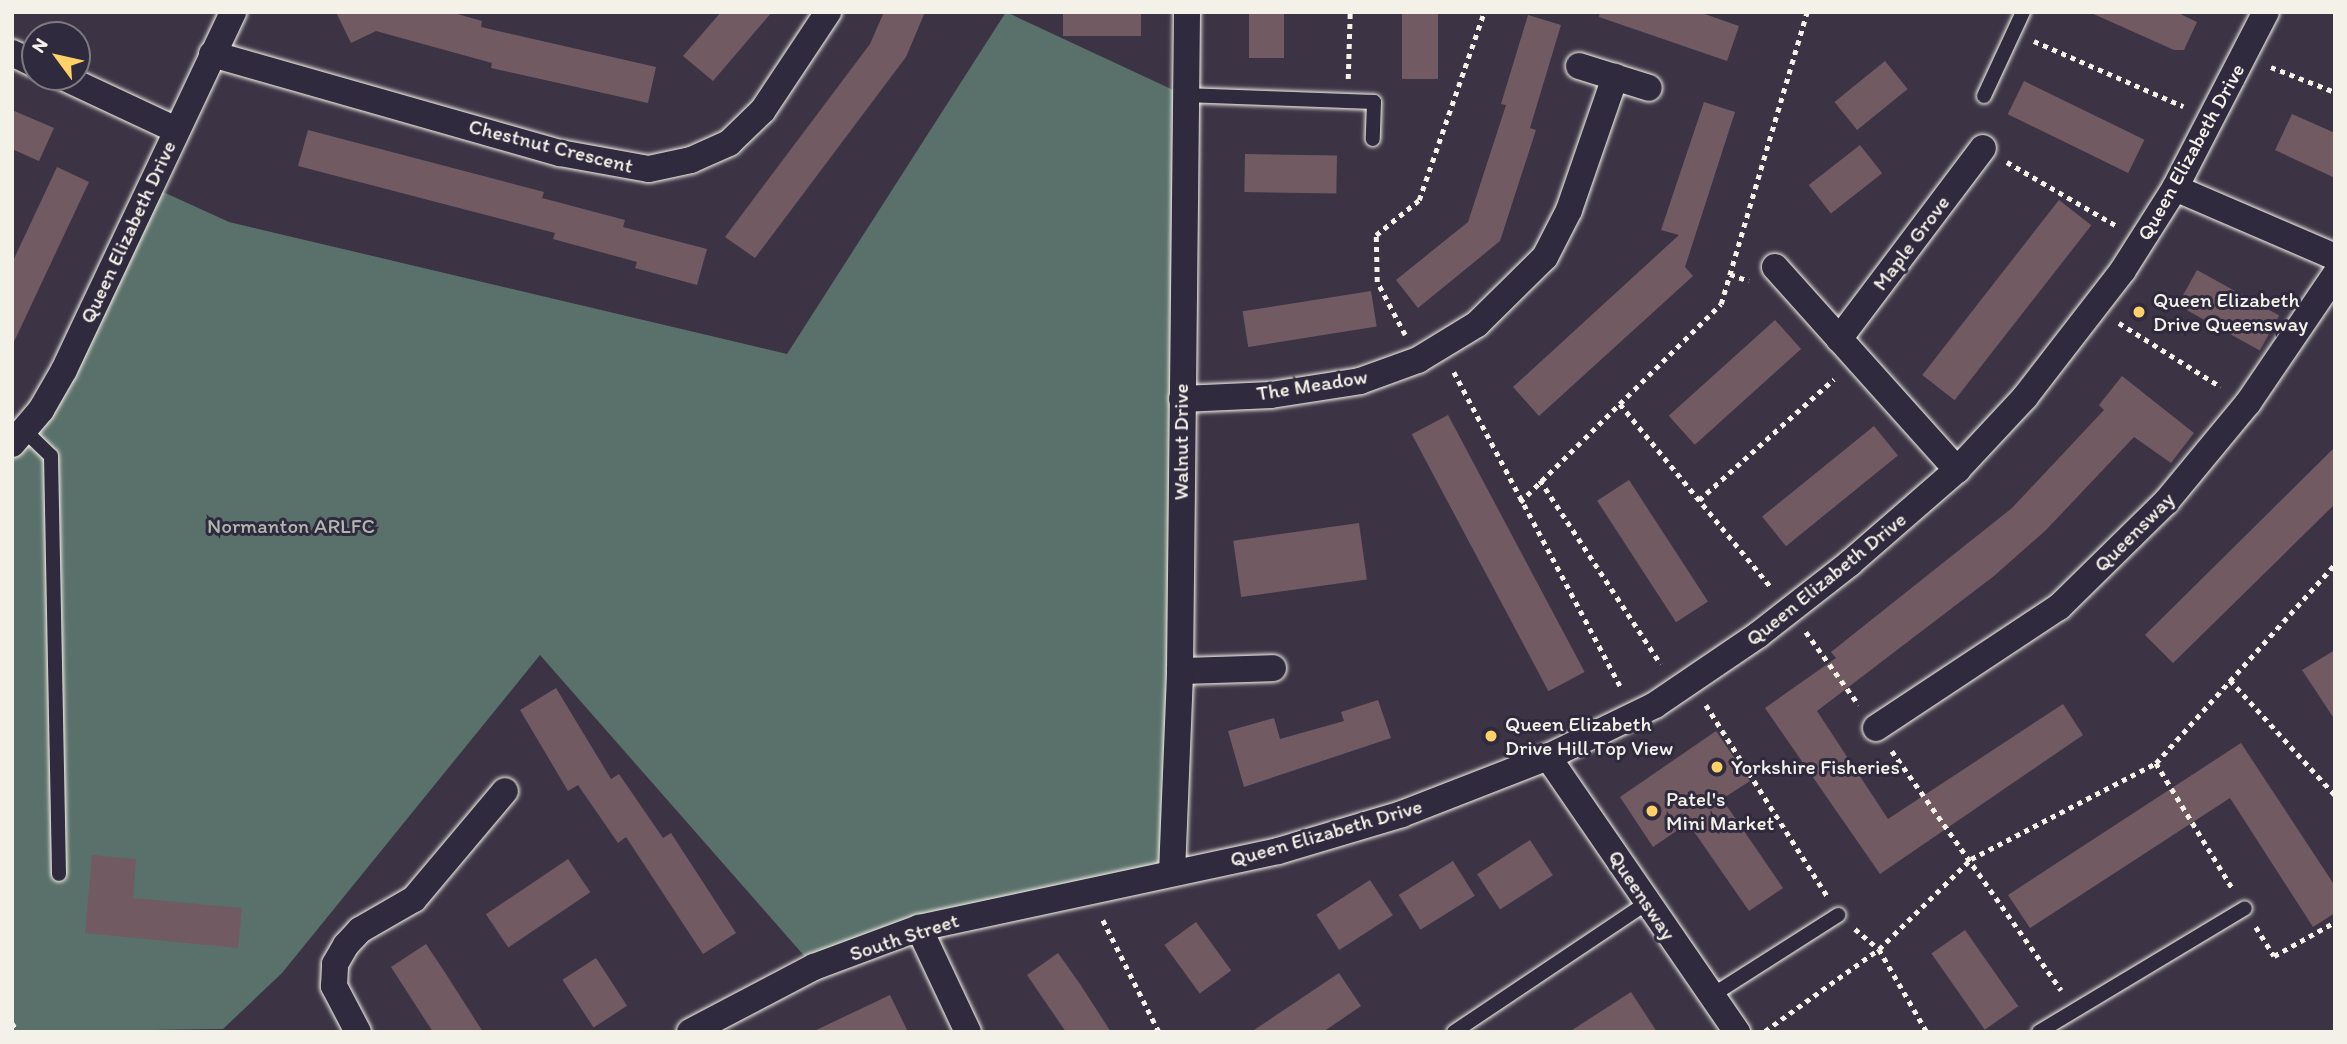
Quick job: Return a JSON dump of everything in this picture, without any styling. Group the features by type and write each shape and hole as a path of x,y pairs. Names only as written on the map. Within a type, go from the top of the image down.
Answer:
{"street":[{"name":"Queen Elizabeth Drive","path":"18,437 64,370 233,12"},
{"name":"Chestnut Crescent","path":"212,54 561,153 649,169 691,160 729,143 764,110 828,12"},
{"name":"Walnut Drive","path":"1172,873 1180,671 1186,12"},
{"name":"Queen Elizabeth Drive","path":"1172,873 1278,851 1402,814 1548,757 1635,715 1684,685 1790,610 1957,470 2025,397 2094,308 2175,188 2214,120 2266,12"},
{"path":"1579,66 1648,88"},
{"name":"The Meadow","path":"1182,399 1271,395 1360,381 1430,355 1486,316 1545,257 1569,210 1615,77"},
{"path":"91,90 176,130"},
{"name":"Maple Grove","path":"1839,339 1983,148"},
{"path":"2175,188 2335,257"},
{"path":"1775,267 1957,470"},
{"name":"Queensway","path":"1875,728 2059,607 2166,502 2248,403 2335,275"},
{"path":"1180,671 1273,668"},
{"name":"Queensway","path":"1548,757 1737,1032"},
{"path":"358,1032 334,986 334,964 360,930 414,899 505,791"},
{"name":"South Street","path":"690,1032 814,968 919,928 1172,873"},
{"path":"919,928 968,1032"}],"lane":[{"path":"1984,96 2023,12"},
{"path":"1184,94 1374,102 1373,139"},
{"path":"18,437 51,456 59,874"},
{"path":"1454,1032 1647,903"},
{"path":"2039,1032 2245,908"},
{"path":"1711,996 1838,915"}],"path":[{"path":"1347,101 1350,12"},
{"path":"1484,12 1419,200 1376,235 1377,282 1430,355 1520,502 1635,715"},
{"path":"1520,502 1721,304 1807,12"},
{"path":"2014,32 2214,120"},
{"path":"2244,56 2335,92"},
{"path":"1983,148 2142,240"},
{"path":"2094,308 2248,403"},
{"path":"1699,500 1857,358"},
{"path":"1620,404 1790,610 1971,859 2074,1010"},
{"path":"1540,481 1684,685 1838,915 1879,949 1927,1032"},
{"path":"1763,1032 1879,949 1971,859 2156,762 2334,567"},
{"path":"2230,680 2335,795"},
{"path":"2156,762 2274,956 2335,922"},
{"path":"1089,891 1158,1032"},
{"path":"12,1023 18,1032"}],"green space":[{"name":"Normanton ARLFC","path":"1006,12 1184,95 1172,873 814,967 540,655 282,973 223,1029 12,1032 12,444 150,186 229,222 787,354"}],"building":[{"path":"336,12 450,12 482,21 481,27 656,67 648,103 491,68 492,63 376,31 351,43"},
{"path":"721,12 772,12 713,81 683,56"},
{"path":"884,12 925,12 906,57 755,258 725,237 870,44"},
{"path":"1063,12 1141,12 1141,36 1063,36"},
{"path":"1249,12 1284,12 1284,58 1249,58"},
{"path":"1402,12 1438,12 1438,79 1402,79"},
{"path":"1600,12 1699,12 1739,26 1727,61 1599,17"},
{"path":"2089,12 2176,12 2197,22 2184,50 2174,50"},
{"path":"1528,15 1561,25 1530,128 1536,130 1500,241 1418,308 1396,280 1468,222 1506,105 1501,104"},
{"path":"1885,61 1908,89 1857,130 1834,102"},
{"path":"2024,81 2144,140 2128,173 2008,114"},
{"path":"1704,102 1735,112 1685,267 1693,276 1539,416 1513,387 1679,235 1661,230"},
{"path":"12,110 54,128 39,161 12,149"},
{"path":"2292,114 2335,133 2335,178 2275,150"},
{"path":"308,130 544,192 542,198 625,220 623,227 707,249 697,285 635,268 637,262 553,239 555,233 298,166"},
{"path":"1860,145 1882,173 1831,213 1809,185"},
{"path":"1245,154 1337,156 1336,194 1244,192"},
{"path":"57,167 89,182 12,346 12,263"},
{"path":"2059,200 2091,225 1955,400 1922,375"},
{"path":"2197,270 2279,316 2260,351 2178,305"},
{"path":"1371,291 1377,327 1248,347 1243,311"},
{"path":"1775,320 1801,349 1695,445 1669,416"},
{"path":"2122,376 2194,433 2171,463 2134,437 2046,530 1994,576 1817,711 1888,819 2063,704 2083,735 1880,874 1765,708 1836,658 1831,652 2012,508 2104,410 2099,405"},
{"path":"1448,415 1585,672 1548,691 1412,434"},
{"path":"1874,426 1898,456 1786,546 1762,517"},
{"path":"2335,447 2335,504 2173,663 2145,635"},
{"path":"1629,480 1708,602 1676,622 1597,501"},
{"path":"1359,523 1367,579 1241,597 1233,541"},
{"path":"2335,650 2335,720 2302,670"},
{"path":"556,688 611,779 619,774 663,838 671,833 736,933 703,954 626,837 618,843 578,785 568,791 520,710"},
{"path":"1378,700 1391,738 1244,787 1228,731 1274,718 1280,739 1344,721 1341,712"},
{"path":"1716,731 1750,781 1722,799 1783,888 1749,911 1688,823 1653,847 1620,797"},
{"path":"2241,743 2335,886 2335,913 2313,927 2230,798 2030,928 2008,895"},
{"path":"1530,840 1553,875 1500,910 1477,874"},
{"path":"92,855 136,859 133,898 242,908 238,948 85,933"},
{"path":"568,859 590,892 508,948 486,914"},
{"path":"1453,861 1475,896 1420,930 1399,895"},
{"path":"1370,880 1393,915 1339,950 1316,915"},
{"path":"1196,922 1231,971 1200,993 1164,945"},
{"path":"1965,930 2018,1006 1985,1030 1931,954"},
{"path":"426,944 483,1032 433,1032 391,967"},
{"path":"1058,953 1111,1032 1066,1032 1027,975"},
{"path":"596,958 627,1006 593,1028 562,980"},
{"path":"1339,973 1361,1006 1323,1032 1251,1032"},
{"path":"1631,992 1657,1032 1569,1032"},
{"path":"890,995 908,1032 812,1032"}],"place":[{"name":"Queen Elizabeth Drive Queensway","path":"2139,312"},
{"name":"Queen Elizabeth Drive Hill Top View","path":"1491,736"},
{"name":"Yorkshire Fisheries","path":"1717,767"},
{"name":"Patel's Mini Market","path":"1652,811"}]}
